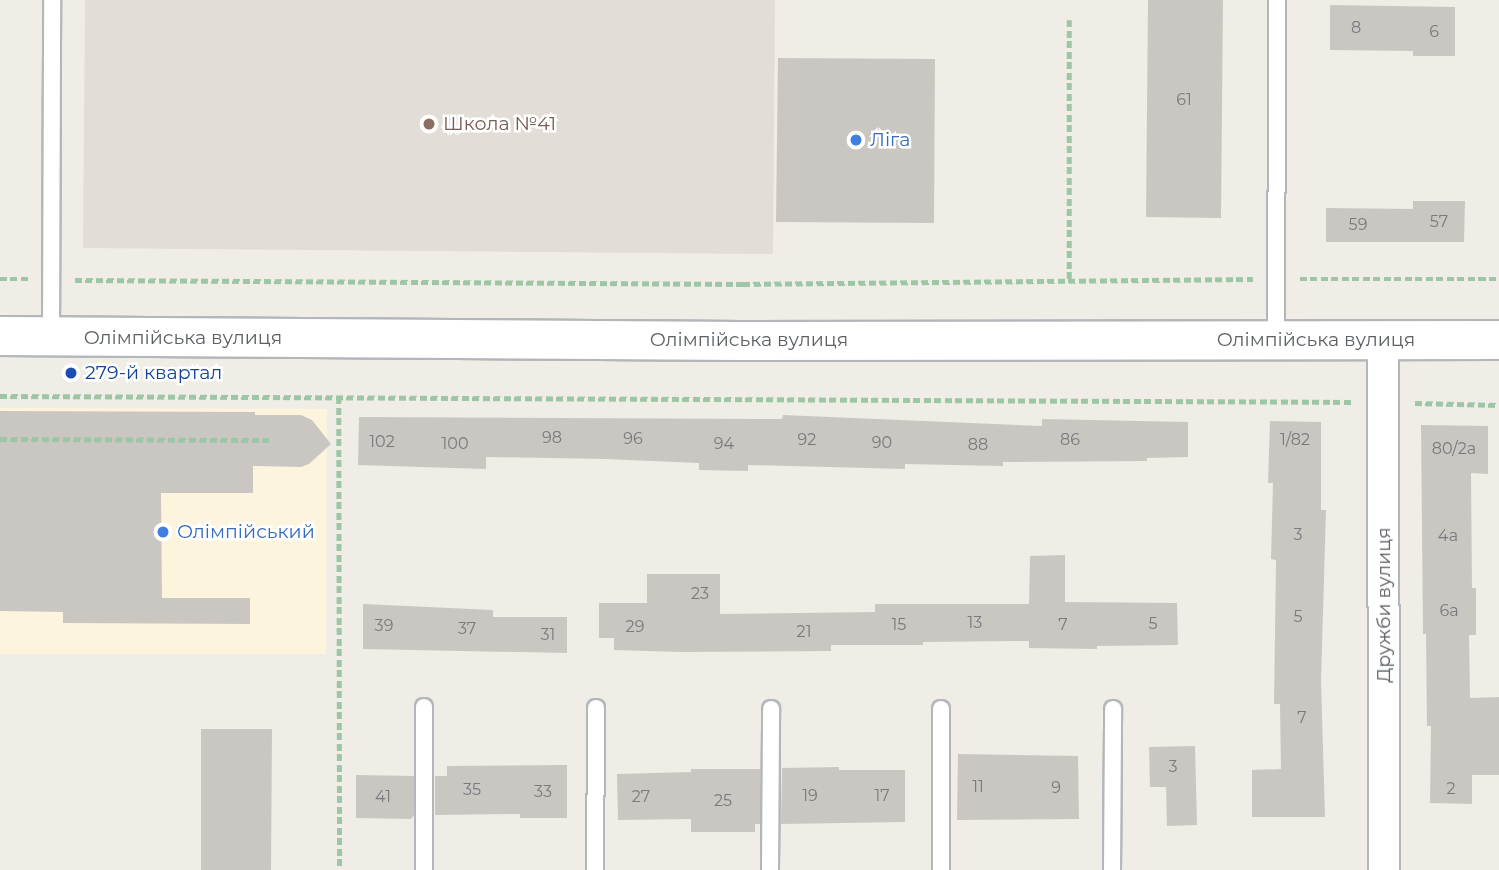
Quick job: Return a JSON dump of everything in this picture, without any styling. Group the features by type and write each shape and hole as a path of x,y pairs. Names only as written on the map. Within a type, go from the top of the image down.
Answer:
{"main road":[{"name":"Олімпійська вулиця","path":"0,336 1499,340"}],"street":[{"name":"Дружби вулиця","path":"1384,340 1384,870"}],"lane":[{"path":"51,337 52,0"},
{"path":"1276,340 1277,0"},
{"path":"424,870 425,707"},
{"path":"595,870 596,708"},
{"path":"770,870 771,709"},
{"path":"941,709 941,870"},
{"path":"1112,870 1113,709"}],"path":[{"path":"1069,20 1069,279"},
{"path":"50,279 743,285 1069,279 1499,279"},
{"path":"0,396 1384,402 1499,405"},
{"path":"339,397 340,870"},
{"path":"0,439 269,440"}],"shaded area":[{"name":"Школа №41","path":"85,0 775,0 773,254 83,248"},
{"name":"Олімпійський","path":"0,408 327,409 326,654 0,654"}],"building":[{"path":"1148,0 1223,0 1221,218 1146,217"},
{"path":"1330,5 1455,7 1455,56 1413,56 1413,51 1330,50"},
{"path":"778,58 935,59 934,223 776,222"},
{"path":"1413,201 1465,201 1464,242 1326,242 1326,208 1413,209"},
{"path":"0,411 255,412 255,415 301,415 312,420 331,444 309,464 301,467 253,466 253,493 161,493 162,598 250,598 250,624 63,623 63,612 0,611"},
{"path":"783,415 1042,426 1042,419 1188,422 1188,457 1147,458 1147,461 1003,462 1003,466 905,464 905,469 748,465 748,471 699,470 699,463 486,457 486,469 358,465 359,417 782,419"},
{"path":"1270,421 1321,422 1321,510 1326,510 1321,680 1325,817 1252,817 1252,770 1281,769 1280,704 1274,704 1276,560 1271,559 1273,483 1268,483"},
{"path":"1421,425 1488,426 1488,474 1471,473 1472,588 1476,588 1476,635 1469,635 1470,698 1499,697 1499,775 1472,775 1472,804 1430,803 1431,726 1427,726 1426,634 1423,634"},
{"path":"1065,555 1065,602 1177,603 1178,645 1097,646 1097,649 1029,648 1029,641 923,642 923,645 831,645 831,651 681,652 614,650 614,638 599,638 599,603 647,603 647,574 720,574 720,614 875,612 875,604 1029,604 1030,556"},
{"path":"363,604 493,610 493,617 567,617 567,653 363,649"},
{"path":"201,729 272,729 271,870 201,870"},
{"path":"1195,746 1197,825 1167,826 1166,787 1150,787 1149,747"},
{"path":"958,754 1078,756 1079,819 957,820"},
{"path":"567,765 567,818 520,818 520,814 435,815 435,776 447,776 447,766"},
{"path":"839,767 839,770 905,770 905,822 781,824 782,768"},
{"path":"691,769 760,769 760,824 755,824 755,832 691,832 691,819 618,820 617,774 691,772"},
{"path":"356,775 414,776 414,815 411,819 356,818"}],"place":[{"name":"Школа №41","path":"429,124"},
{"name":"Ліга","path":"856,140"},
{"name":"279-й квартал","path":"71,373"},
{"name":"Олімпійський","path":"163,532"}]}
